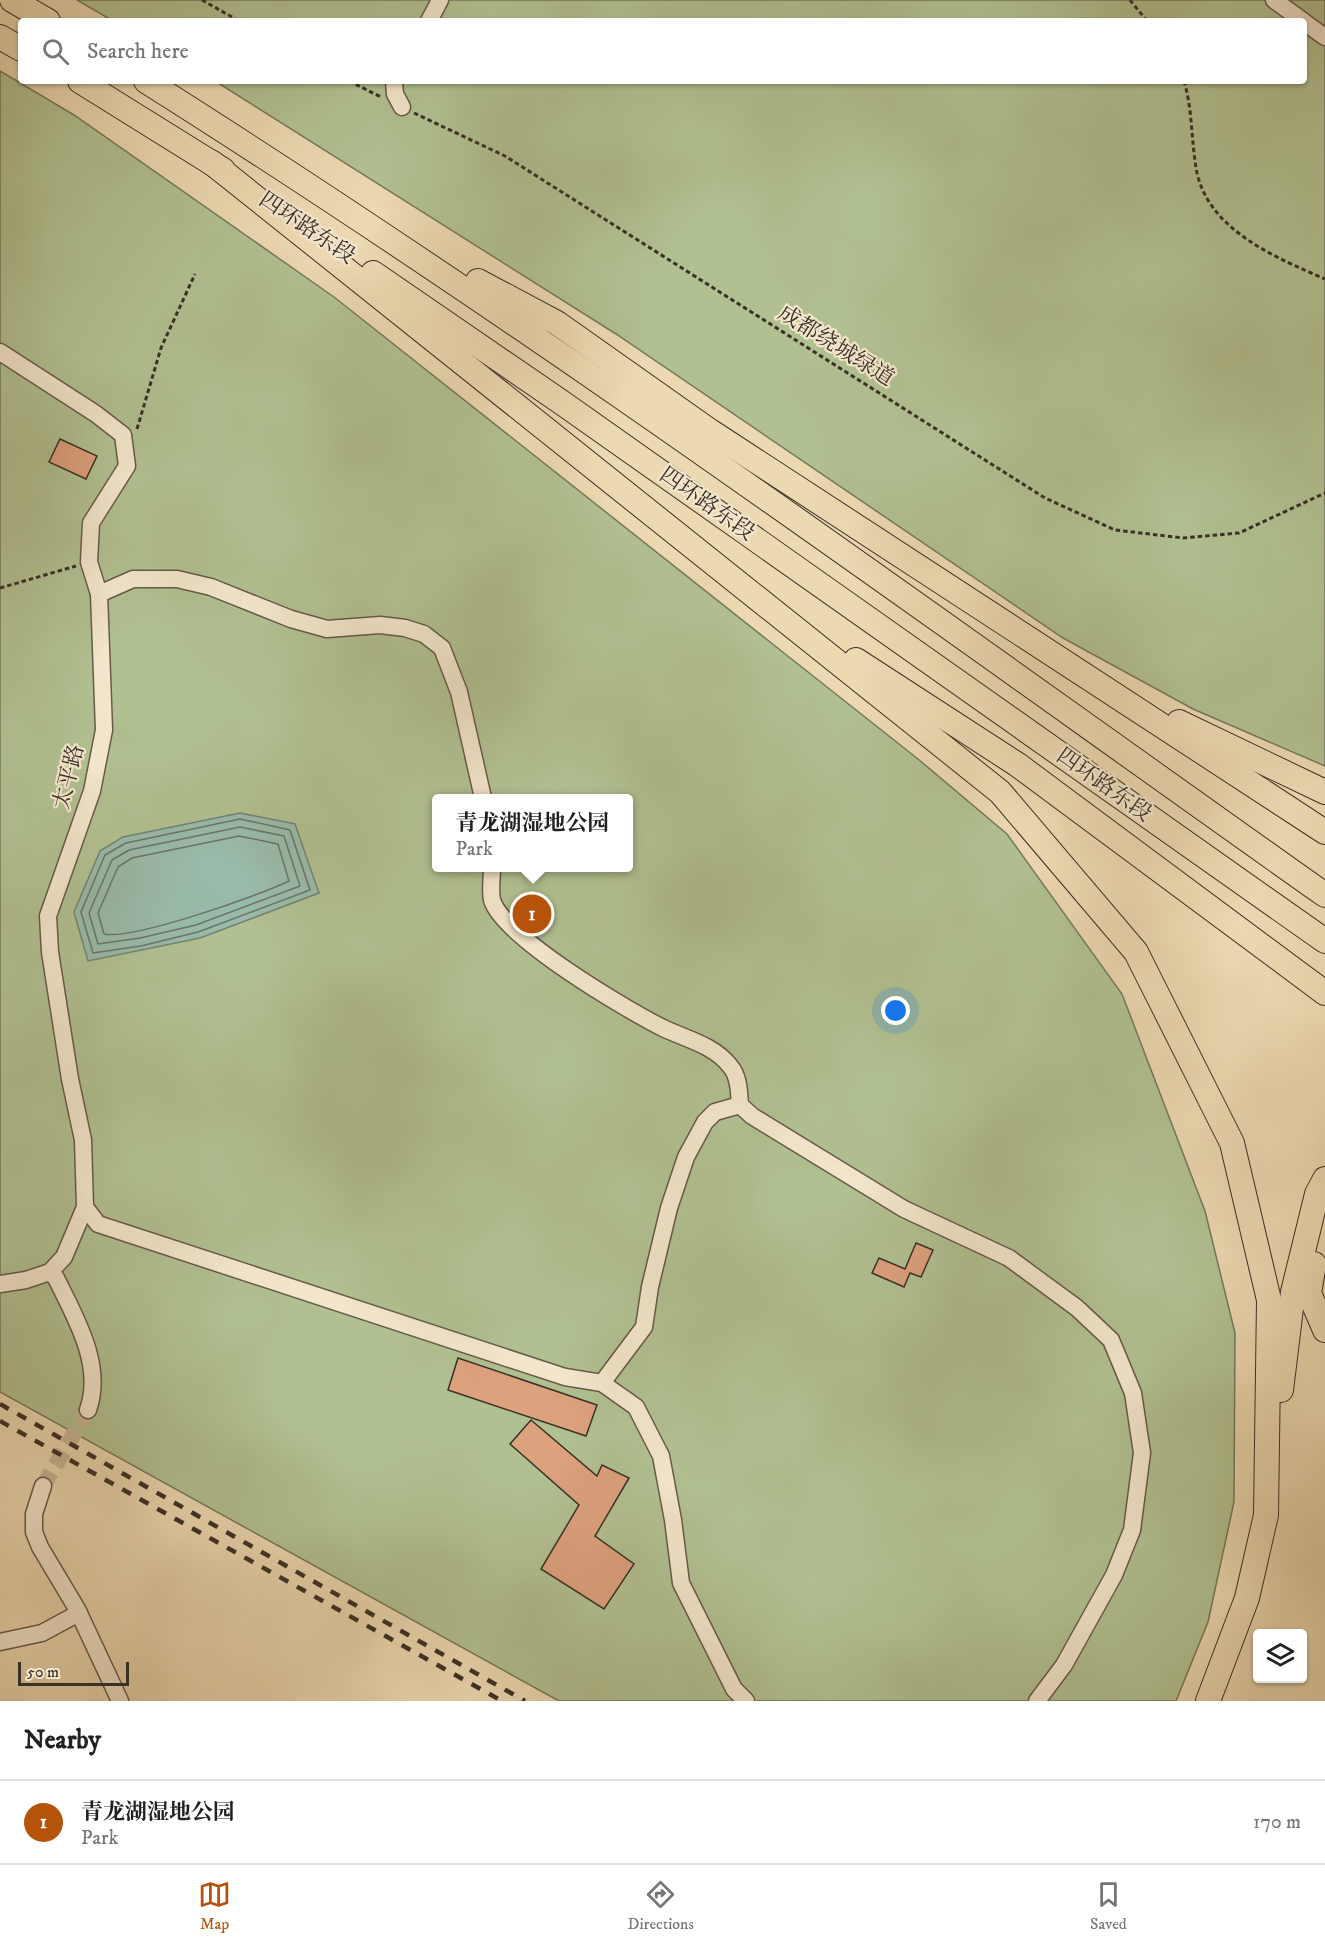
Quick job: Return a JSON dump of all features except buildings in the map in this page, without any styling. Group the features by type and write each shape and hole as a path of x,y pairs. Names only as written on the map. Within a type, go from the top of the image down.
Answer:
{"highway":[{"path":"12,0 43,18"},
{"path":"0,37 18,47"},
{"name":"四环路东段","path":"85,84 211,162 561,402 1325,941"},
{"name":"四环路东段","path":"151,84 347,210 595,377 1325,895"},
{"path":"211,162 1000,792 1136,952 1232,1143 1269,1300 1266,1515"},
{"path":"347,210 557,323 710,431 1325,832"},
{"path":"738,583 1018,765 1325,993"},
{"path":"1075,669 1325,792"},
{"path":"1208,1701 1247,1598 1266,1515 1293,1292 1317,1194 1325,1179"},
{"path":"1325,1228 1318,1239 1309,1293 1325,1330"}],"street":[{"path":"431,18 440,0"},
{"path":"1274,0 1300,18"},
{"path":"1307,23 1325,37"},
{"path":"394,84 395,94 402,107"},
{"name":"太平路","path":"0,352 96,414 123,435 127,466 91,523 89,562 99,594 104,730 93,791 48,916 50,952 70,1079 83,1140 85,1208 64,1257 50,1272"},
{"path":"99,594 133,579 177,579 211,587 291,619 327,629 380,625 405,628 424,634 442,648 459,692 482,794"},
{"path":"492,872 492,900 503,918 572,975 612,1001 710,1048 731,1066 738,1084 740,1105 752,1116 904,1209 1009,1258 1077,1308 1111,1340 1133,1393 1142,1453 1132,1530 1114,1575 1064,1665 1037,1701"},
{"path":"602,1383 644,1327 650,1287 669,1208 686,1157 705,1122 715,1112 740,1105"},
{"path":"85,1208 98,1224 565,1377 602,1383 636,1407 661,1456 673,1520 681,1583 734,1689 746,1701"},
{"path":"0,1284 26,1280 50,1272 56,1278 82,1332 94,1381 88,1410"},
{"path":"43,1485 34,1514 34,1532 40,1547 79,1613 120,1701"},
{"path":"0,1642 42,1633 79,1613"}],"path":[{"path":"202,0 234,18"},
{"path":"1130,0 1145,18"},
{"name":"成都绕城绿道","path":"355,84 505,156 1045,498 1114,530 1183,538 1239,533 1325,493"},
{"path":"1184,84 1198,175 1212,204 1235,231 1260,248 1325,279"},
{"path":"136,433 161,348 195,274"},
{"path":"0,588 89,562"}],"green space":[{"path":"77,0 1325,0 1325,766 1193,709 1063,638 616,334 220,84 1307,84 1307,18 108,18"},
{"path":"0,71 18,82 18,84 22,84 74,115 334,297 918,759 1007,834 1122,994 1205,1211 1235,1333 1234,1502 1208,1622 1176,1701 559,1701 0,1392"}],"water":[{"path":"240,813 295,824 319,893 200,938 88,961 74,912 100,851 123,837"}],"tunnel":[{"path":"43,1486 88,1410"}],"railway":[{"path":"0,1404 525,1701"},
{"path":"0,1421 502,1701"}],"place":[{"name":"青龙湖湿地公园","path":"532,914"}]}
